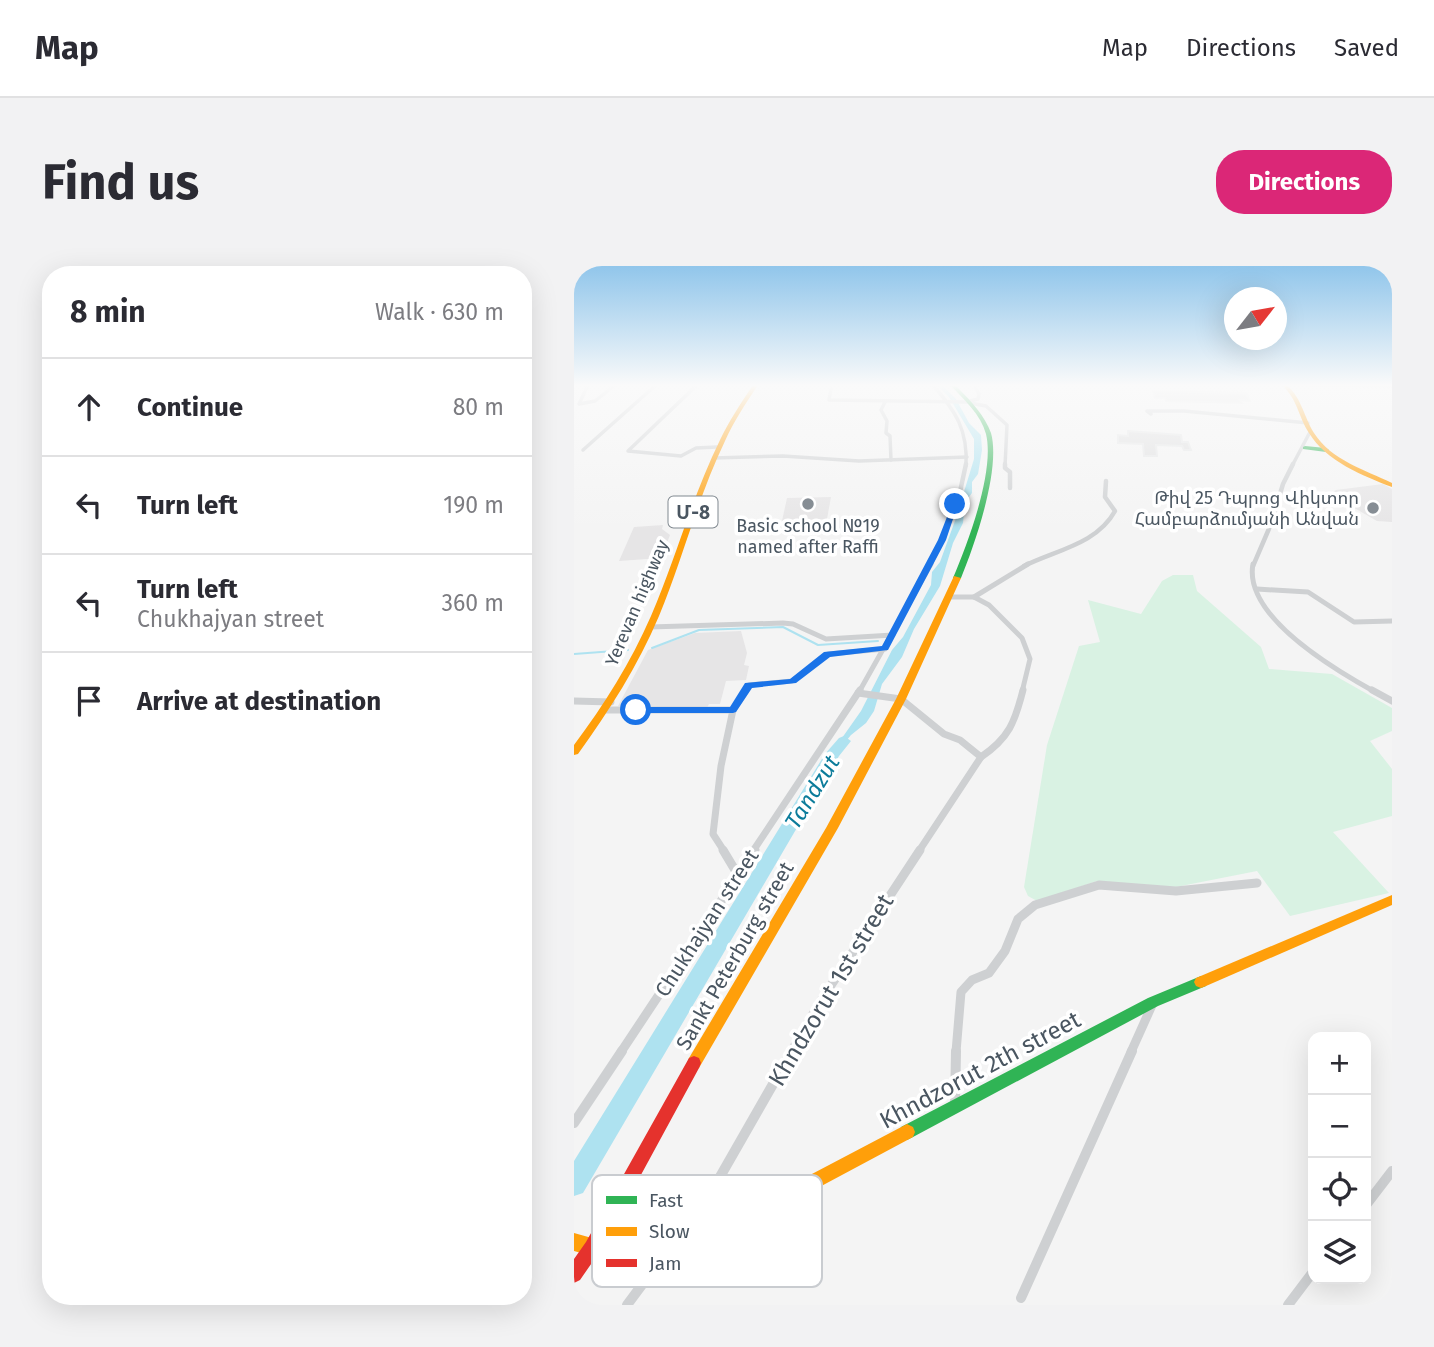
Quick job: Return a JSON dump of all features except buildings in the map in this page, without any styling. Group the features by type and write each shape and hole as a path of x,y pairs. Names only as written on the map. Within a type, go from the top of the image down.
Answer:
{"main road":[{"name":"Yerevan highway","path":"574,752 609,706 650,627 723,433"},
{"name":"Sankt Peterburg street","path":"632,1175 700,1053 832,828 901,699 950,597 963,565 989,470 988,433"},
{"path":"1314,433 1328,450 1392,485"},
{"path":"1301,452 1328,450"},
{"name":"Khndzorut 2th street","path":"822,1178 1153,1002 1392,900"},
{"path":"574,1242 592,1248"},
{"name":"Sankt Peterburg street","path":"574,1274 592,1248"}],"street":[{"path":"583,450 602,433"},
{"path":"647,433 628,451 681,456 696,448 715,452 891,460 967,457"},
{"path":"887,433 890,436 891,460"},
{"name":"Chukhajyan street","path":"574,1123 861,693 946,532 967,457 964,433"},
{"path":"1007,433 1005,468 1010,472 1010,488"},
{"path":"1307,433 1301,452 1284,481 1270,530 1256,555 1252,574 1268,613 1300,644 1392,701"},
{"path":"974,597 1021,567 1070,546 1112,520 1115,511 1105,496 1106,481"},
{"path":"1257,589 1308,592 1354,622 1392,621"},
{"path":"861,693 901,699 944,734 960,740 981,757 999,745 1016,720 1030,659 1023,638 989,605 974,597 950,597"},
{"path":"650,627 783,622 826,639 893,635"},
{"path":"738,875 713,834 721,766 733,710 749,685 792,681 828,654 885,649"},
{"path":"574,701 609,706 733,710"},
{"name":"Khndzorut 1st street","path":"721,1175 820,1002 981,757"},
{"path":"955,1107 956,1041 961,992 972,980 989,973 1005,951 1018,919 1035,905 1099,886 1176,891 1257,883"},
{"path":"1021,1298 1153,1002"},
{"path":"1371,1198 1392,1171"},
{"path":"1288,1305 1308,1279"},
{"name":"Khndzorut 1st street","path":"627,1305 640,1287"}],"shaded area":[{"name":"Թիվ 25 Դպրոց Վիկտոր Համբարձումյանի Անվան","path":"1383,484 1392,489 1392,522 1377,521 1330,494 1336,490"},
{"name":"Basic school №19 named after Raffi","path":"831,497 827,519 782,521 787,498"},
{"path":"663,525 662,529 670,535 661,558 619,561 634,527"},
{"path":"741,631 747,653 744,665 749,666 746,680 726,681 720,704 709,704 707,708 618,706 648,650 695,633"}],"green space":[{"path":"1173,575 1193,575 1197,591 1261,647 1269,669 1332,674 1392,708 1392,731 1370,741 1392,769 1392,816 1333,832 1389,893 1290,916 1257,871 1176,887 1097,881 1037,901 1028,896 1024,887 1047,745 1079,646 1100,642 1088,600 1141,614 1162,581"}],"water":[{"path":"971,433 981,435 982,450 978,474 972,482 972,493 965,502 963,523 953,543 940,586 914,629 902,657 882,684 874,711 832,758 830,755 861,711 892,650 903,637 931,585 932,572 940,562 974,459 974,439"}],"waterway":[{"path":"652,648 699,630 783,627 818,645 878,641"},
{"path":"574,654 628,650"},
{"name":"Tandzut","path":"574,1184 833,754 844,741"}],"traffic: fast":[{"path":"957,578 981,508 990,451 988,433"},
{"path":"1305,448 1326,450"},
{"path":"907,1132 1153,1002 1201,982"}],"traffic: slow":[{"path":"574,752 639,651 668,585 710,467 726,433"},
{"path":"1312,433 1320,445 1339,459 1392,485"},
{"path":"694,1063 832,828 901,699 957,578"},
{"path":"1201,982 1392,900"},
{"path":"822,1177 907,1132"},
{"path":"574,1242 592,1247"}],"traffic: jam":[{"path":"632,1175 694,1063"},
{"path":"574,1274 592,1248"}],"place":[{"name":"Basic school №19 named after Raffi","path":"808,504"},
{"name":"Թիվ 25 Դպրոց Վիկտոր Համբարձումյանի Անվան","path":"1373,508"}],"route":[{"path":"636,710 733,710 749,685 792,681 828,654 885,649 946,532 955,504"}]}
